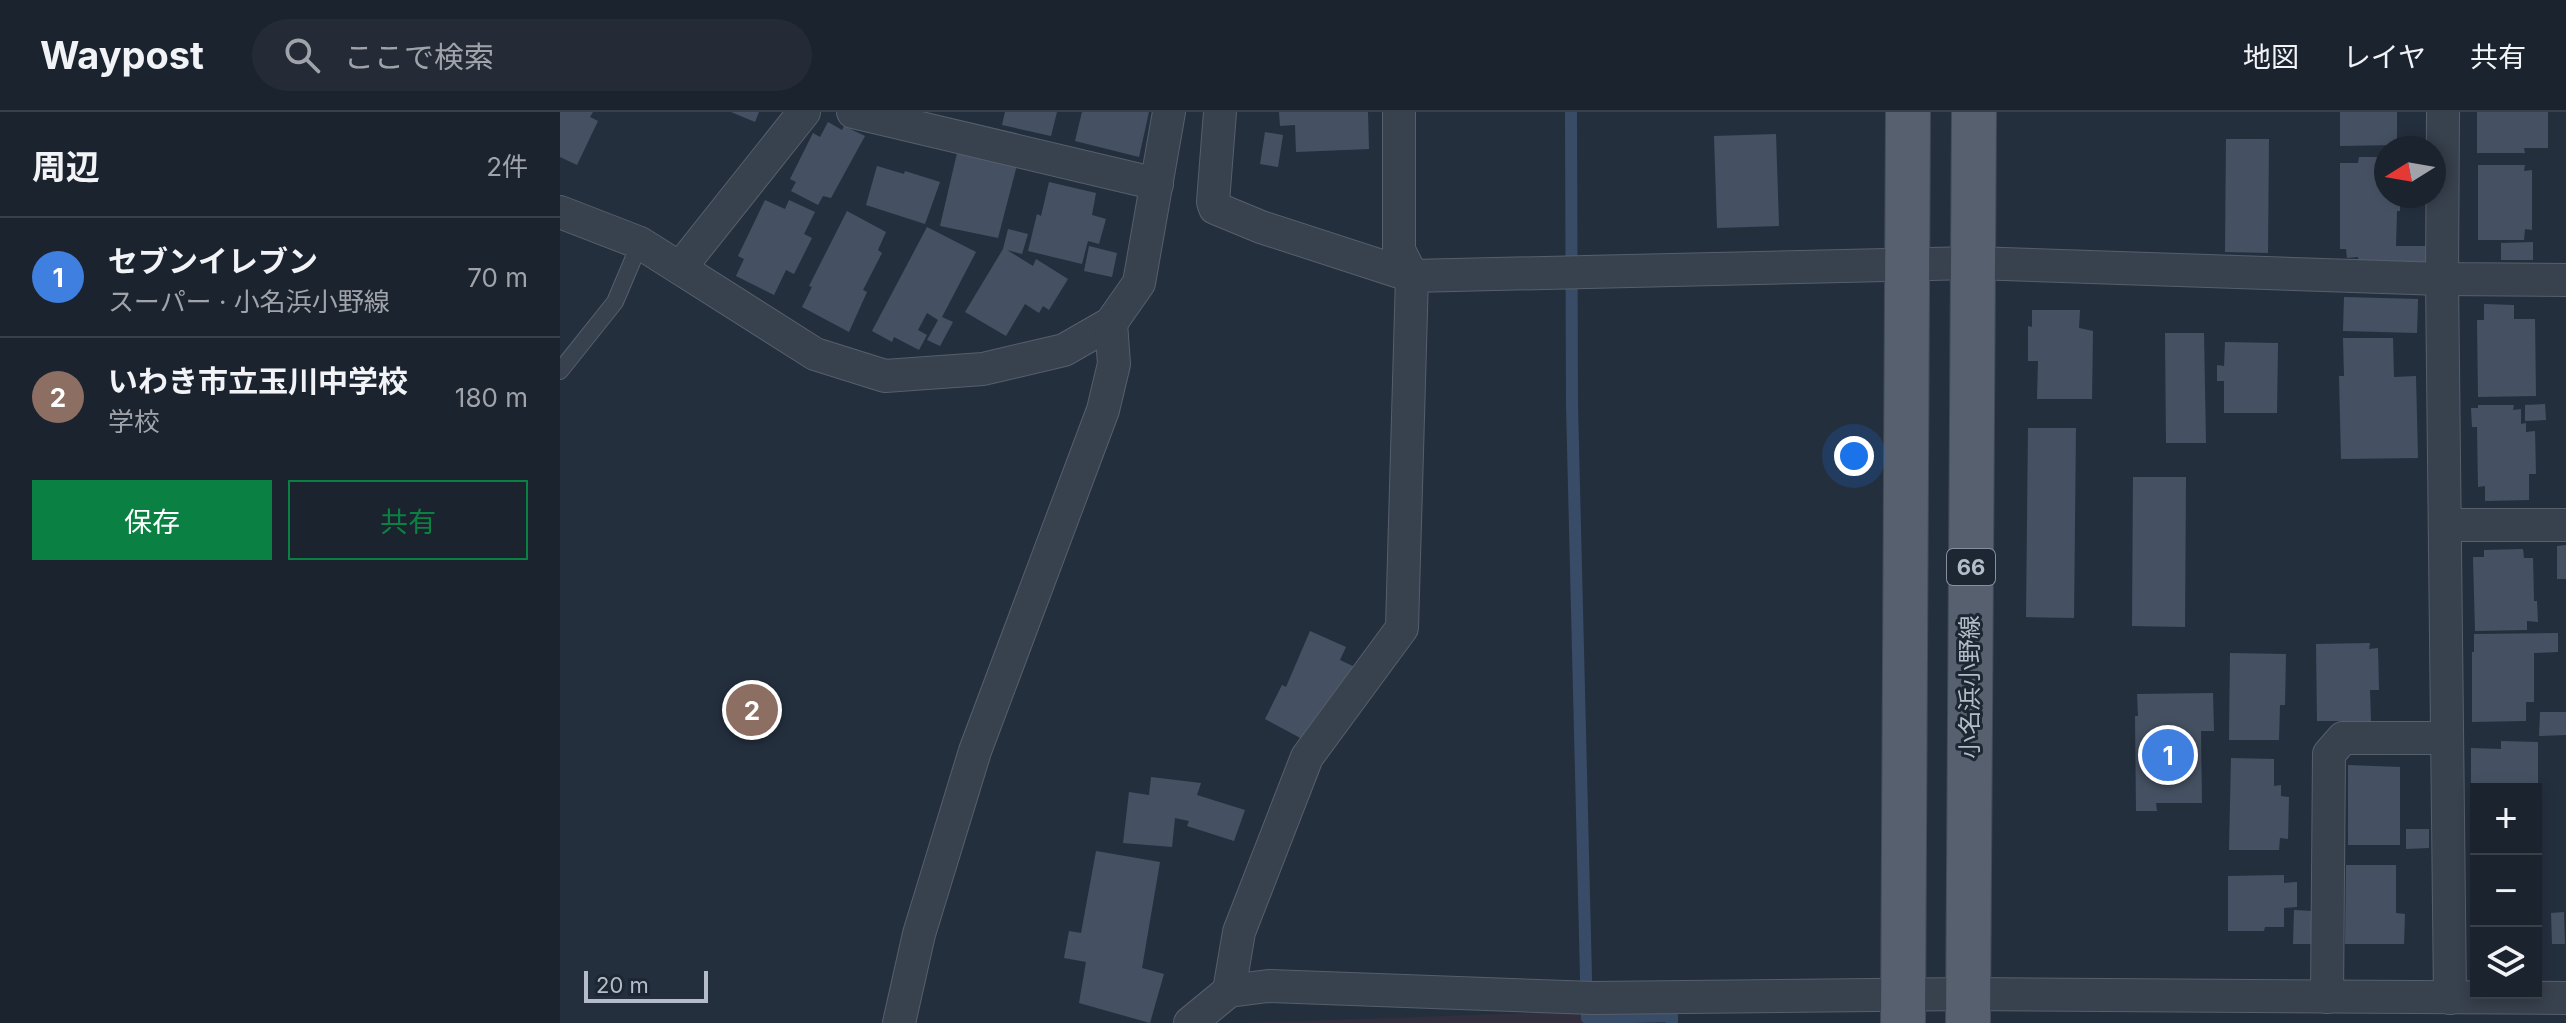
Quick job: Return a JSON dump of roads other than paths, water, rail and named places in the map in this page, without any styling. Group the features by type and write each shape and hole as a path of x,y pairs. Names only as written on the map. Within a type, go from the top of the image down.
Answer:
{"main road":[{"path":"1903,1010 1908,112"},
{"name":"小名浜小野線","path":"1968,1008 1974,112"}],"street":[{"path":"680,268 804,112"},
{"path":"853,112 1157,184"},
{"path":"560,212 640,243 815,354 885,376 983,369 1064,350 1111,323 1139,283 1169,112"},
{"path":"1220,112 1215,208 1261,227 1412,276 1973,263 2442,279 2566,280"},
{"path":"1229,991 1239,932 1307,757 1402,628 1412,276 1399,250 1399,112"},
{"path":"2443,112 2450,998"},
{"path":"899,1023 919,934 975,751 1103,410 1114,364 1111,323"},
{"path":"2445,525 2566,525"},
{"path":"2327,997 2329,754 2343,738 2447,738"},
{"path":"1190,1023 1229,991 1268,986 1903,1010 2327,997 2566,998"}],"lane":[{"path":"560,371 615,302 640,243"}],"waterway":[{"path":"1571,112 1572,405 1587,1018 1672,1016 1672,1023"}],"place":[{"name":"いわき市立玉川中学校","path":"752,710"},
{"name":"セブンイレブン","path":"2168,755"}]}
